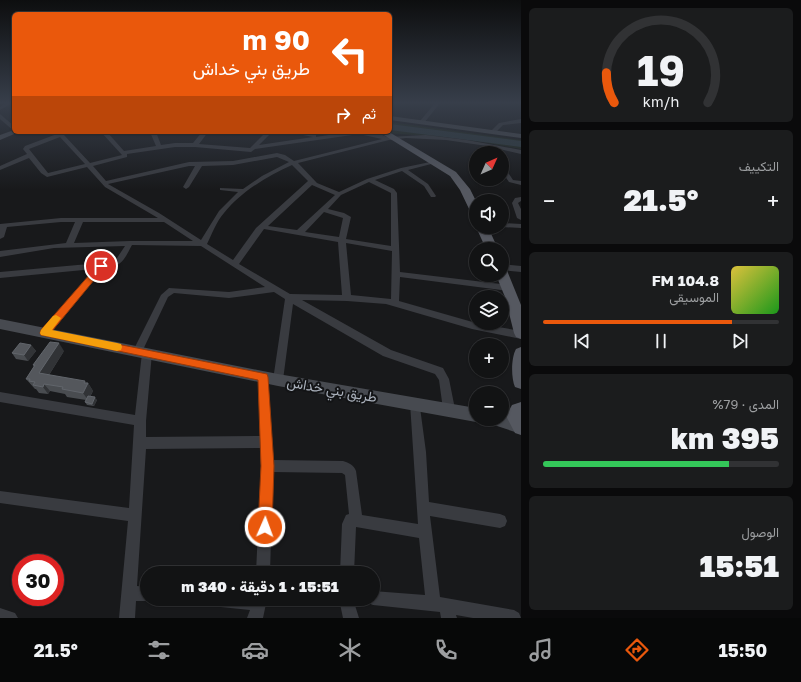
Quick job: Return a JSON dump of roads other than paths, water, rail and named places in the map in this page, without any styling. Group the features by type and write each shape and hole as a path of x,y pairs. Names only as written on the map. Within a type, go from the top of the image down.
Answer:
{"main road":[{"path":"499,132 521,136"},
{"path":"0,138 12,133"},
{"path":"386,135 449,172 459,181 469,198"},
{"path":"507,282 514,295 521,334"},
{"name":"طريق بني خداش","path":"0,324 278,380 469,413"},
{"path":"521,353 521,382"}],"street":[{"path":"60,134 27,147 26,149 43,172 47,175 122,157 125,156 124,154 159,147 195,145 252,149 345,134"},
{"path":"63,134 89,164 103,183 165,220 234,265 387,353 439,371 444,379 449,409"},
{"path":"106,134 124,154"},
{"path":"154,134 159,147"},
{"path":"195,145 203,134"},
{"path":"238,162 267,134"},
{"path":"301,134 320,138"},
{"path":"371,134 424,137 505,148 521,152"},
{"path":"203,244 222,210 245,191 292,162 373,143 386,135"},
{"path":"0,168 30,155"},
{"path":"103,183 140,174 200,163 238,162 277,155 292,162 318,186 338,194"},
{"path":"299,233 324,210 338,194 369,180 403,169 433,162"},
{"path":"186,187 200,163"},
{"path":"403,169 426,185 433,196"},
{"path":"509,178 511,181 521,183"},
{"path":"369,180 393,191 396,274 395,303"},
{"path":"234,265 242,252 263,227 312,181"},
{"path":"222,189 245,191"},
{"path":"521,199 516,199 515,203 521,218"},
{"path":"324,210 342,214 347,217 342,240 347,298"},
{"path":"0,237 2,226 44,220 165,220"},
{"path":"69,246 80,220"},
{"path":"509,225 521,226"},
{"path":"263,227 394,249"},
{"path":"0,254 43,247 130,244 203,244"},
{"path":"0,275 113,265 120,260 130,244"},
{"path":"45,333 101,266"},
{"path":"509,267 521,268"},
{"path":"396,274 435,278 514,295"},
{"path":"127,618 133,515 140,443 142,352 165,295 172,290 229,295 275,289"},
{"path":"290,297 347,298 395,303 472,325 521,334"},
{"path":"278,380 290,297"},
{"path":"263,377 267,442 264,566"},
{"path":"0,397 140,421"},
{"path":"415,403 425,532 443,609"},
{"path":"140,443 267,442"},
{"path":"267,466 343,467 347,469 351,475 356,520"},
{"path":"0,497 133,515"},
{"path":"423,508 500,521"},
{"path":"347,566 349,524 351,520 425,532"},
{"path":"128,593 140,594"},
{"path":"380,599 514,618"},
{"path":"348,606 351,618"},
{"path":"0,616 10,618"}],"waterway":[{"path":"427,132 521,144"}]}
